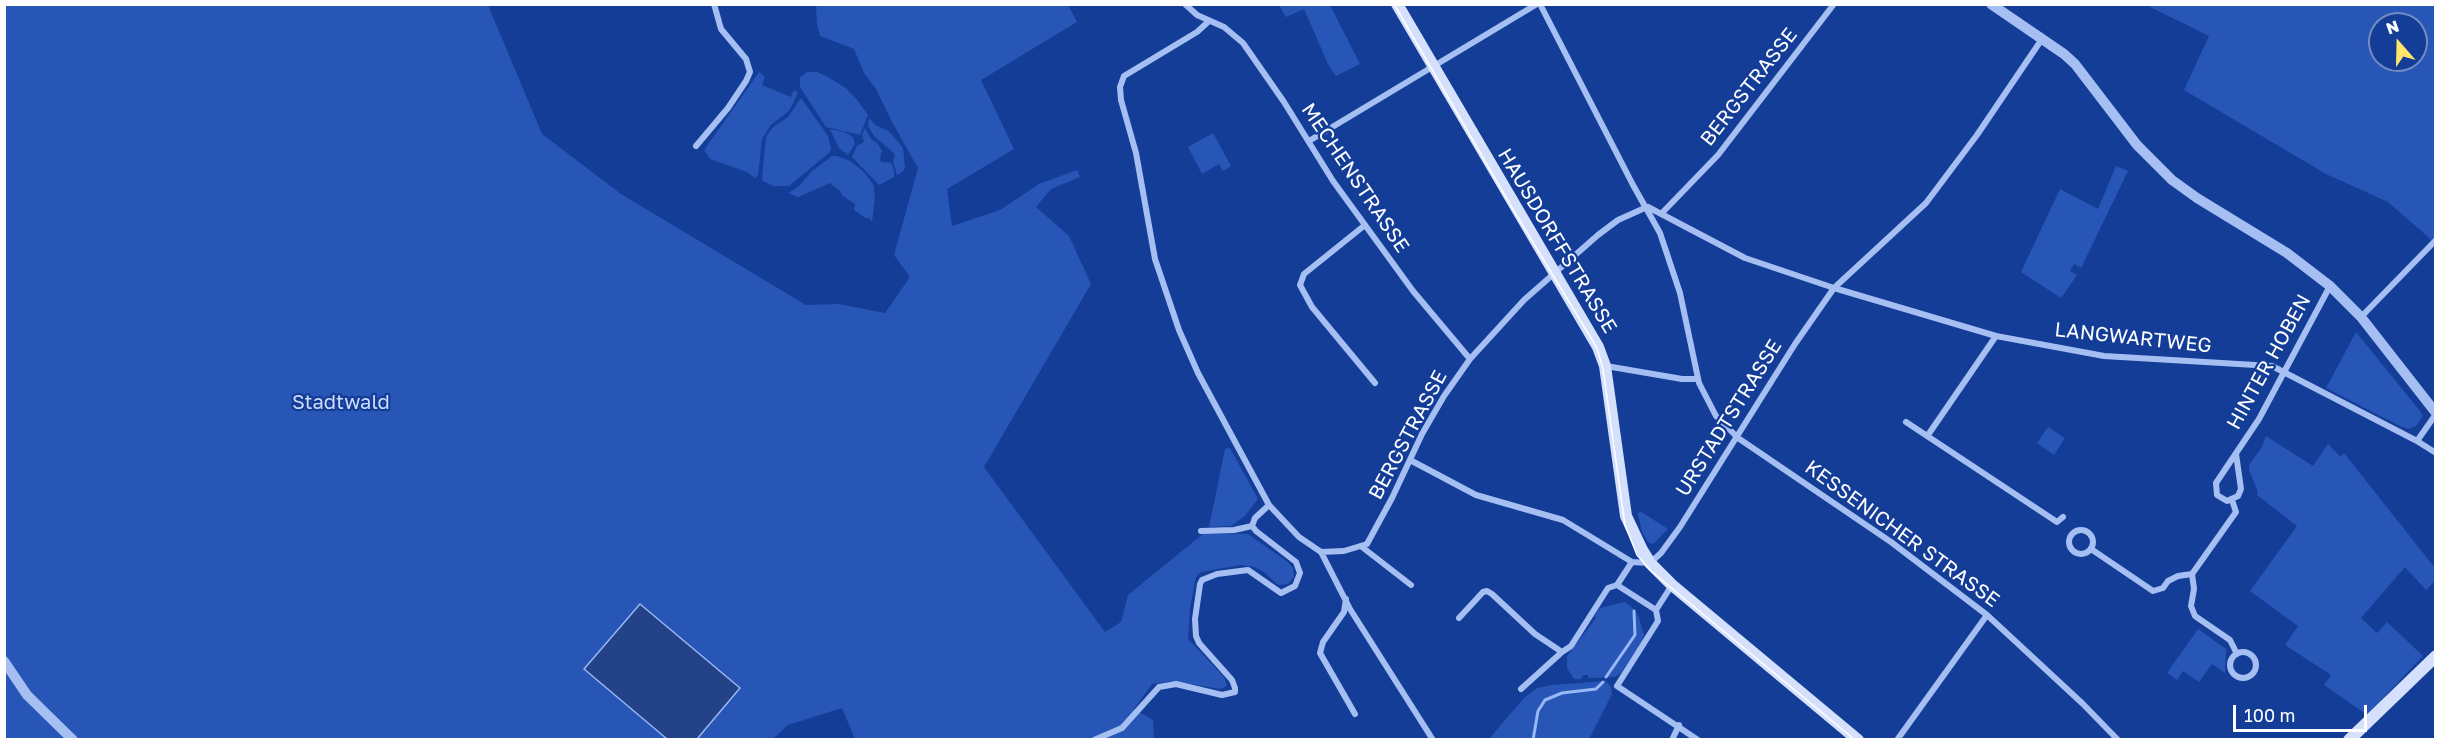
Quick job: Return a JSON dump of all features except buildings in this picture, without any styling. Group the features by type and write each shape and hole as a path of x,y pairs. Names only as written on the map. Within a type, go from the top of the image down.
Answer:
{"main road":[{"name":"HAUSDORFFSTRASSE","path":"1397,4 1509,198 1556,272 1593,337 1605,366 1626,516 1635,538 1650,563 1672,585 1858,740"},
{"path":"2349,740 2436,656"}],"street":[{"path":"696,146 728,108 750,72 746,59 721,29 714,4"},
{"name":"MECHENSTRASSE","path":"1185,4 1197,15 1224,27 1243,43 1333,181 1413,291 1470,359"},
{"path":"1309,141 1539,4"},
{"name":"KESSENICHER STRASSE","path":"1539,4 1633,185 1647,207 1674,269 1698,379 1709,407 1738,438 1891,542 1987,615 2083,704 2118,740"},
{"name":"BERGSTRASSE","path":"1662,213 1718,155 1834,4"},
{"path":"1991,4 2075,64 2137,145 2172,180 2197,198 2288,253 2330,286 2361,317 2436,414 2417,441"},
{"path":"1209,21 1197,32 1129,72 1121,81 1120,94 1136,153 1150,240 1162,282 1198,373 1269,505 1299,537 1321,552 1362,547 1411,585"},
{"name":"URSTADTSTRASSE","path":"1650,563 1661,553 1680,527 1795,344 1834,288 1918,212 1982,129 2042,39"},
{"name":"LANGWARTWEG","path":"1647,207 1745,258 1834,288 1996,336 2104,356 2272,366 2436,453"},
{"name":"BERGSTRASSE","path":"1362,547 1372,538 1444,396 1470,359 1524,300 1556,272 1618,220 1647,207"},
{"path":"1365,225 1304,274 1300,285 1312,308 1375,383"},
{"path":"2361,317 2436,240"},
{"name":"HINTER HOBEN","path":"2236,454 2241,489 2238,496 2227,501 2219,498 2216,487 2218,480 2259,419 2330,286"},
{"path":"1928,435 1996,336"},
{"path":"1605,366 1682,379 1698,379"},
{"path":"1906,422 2053,520 2060,522 2064,517"},
{"path":"1410,460 1476,495 1563,520 1632,562 1650,563"},
{"name":"HINTER HOBEN","path":"2192,574 2236,512 2232,500"},
{"path":"1252,526 1255,518 1269,505"},
{"path":"1200,531 1234,530 1252,526"},
{"path":"1094,740 1122,728 1159,687 1176,684 1222,695 1235,692 1232,680 1199,643 1196,636 1195,619 1202,580 1217,574 1248,570 1281,593 1296,586 1300,573 1296,562 1252,526"},
{"path":"2077,530 2086,531 2093,541 2091,549 2085,554 2076,554 2070,548 2069,537 2077,530"},
{"path":"2091,549 2153,591 2163,588 2168,581 2178,576 2192,574 2194,589 2192,606 2195,616 2230,640 2237,654"},
{"path":"1321,552 1350,609 1433,740"},
{"path":"1521,688 1571,646 1608,588 1617,585 1632,562"},
{"path":"1617,585 1656,610"},
{"path":"1672,585 1656,610 1658,621 1617,686 1698,740"},
{"path":"1459,618 1483,592 1487,591 1535,634 1562,652"},
{"path":"1346,599 1344,612 1323,642 1320,653 1355,714"},
{"path":"1897,740 1987,615"},
{"path":"2247,652 2253,657 2256,667 2251,675 2242,678 2233,672 2230,662 2237,654 2247,652"},
{"path":"4,661 27,695 73,740"},
{"path":"1672,740 1679,726"}],"green space":[{"name":"Stadtwald","path":"4,5 488,5 542,134 621,194 806,305 839,304 885,313 910,277 894,255 918,168 876,89 864,73 854,49 820,36 816,5 1068,5 1077,22 981,80 1014,149 947,189 952,226 1000,210 1039,184 1077,170 1080,177 1051,189 1036,207 1069,236 1091,284 984,467 1105,632 1121,622 1128,595 1204,533 1248,534 1289,563 1293,568 1294,577 1288,584 1278,585 1264,572 1254,567 1241,565 1201,572 1196,577 1190,608 1188,639 1224,677 1227,686 1220,689 1172,681 1152,684 1134,709 1153,720 1154,739 855,739 842,708 788,725 773,739 697,739 738,691 584,669 667,739 5,739"},
{"path":"1279,5 1330,5 1360,64 1336,76 1328,64 1304,9 1286,17"},
{"path":"2146,5 2435,5 2435,243 2388,202 2326,174 2184,90 2209,36"},
{"path":"759,72 765,77 762,85 791,97 794,90 798,93 789,111 771,125 762,139 758,176 755,178 747,172 710,159 704,150"},
{"path":"807,72 817,72 828,77 847,89 858,101 868,115 860,135 826,127 800,87 800,77"},
{"path":"801,98 828,136 830,152 789,186 773,186 763,181 762,177 766,137 772,128 788,117"},
{"path":"869,118 875,125 889,131 903,148 905,168 897,175 893,161 895,154 874,136 868,126"},
{"path":"865,128 882,151 881,162 891,163 894,170 894,177 879,185 852,157 857,146 864,142 862,135"},
{"path":"830,129 853,137 855,144 848,155 839,148"},
{"path":"1213,133 1231,166 1223,171 1219,164 1202,174 1188,147"},
{"path":"832,156 850,161 864,172 873,184 875,197 872,222 868,217 867,219 854,210 855,204 830,183 798,197 788,193 798,187 812,171"},
{"path":"2116,166 2128,171 2081,268 2074,264 2070,271 2077,275 2061,298 2021,272 2060,189 2098,209"},
{"path":"2356,332 2420,411 2423,416 2416,426 2409,429 2400,426 2326,388"},
{"path":"2048,427 2065,438 2054,455 2037,443"},
{"path":"2266,436 2313,466 2328,444 2341,457 2344,453 2435,568 2435,581 2426,590 2405,567 2361,618 2377,633 2387,622 2423,656 2367,715 2324,685 2331,675 2285,645 2298,626 2250,591 2297,526 2257,495 2249,465 2262,447"},
{"path":"1230,448 1258,499 1245,516 1231,526 1209,527 1225,449"},
{"path":"1640,511 1668,529 1653,544 1648,542 1642,532 1638,514"},
{"path":"1625,602 1635,610 1639,618 1644,635 1641,643 1621,673 1615,677 1588,678 1588,675 1583,675 1581,679 1574,679 1567,668 1567,656 1596,618 1595,615 1600,608"},
{"path":"2198,629 2226,649 2225,673 2212,664 2199,682 2183,671 2177,680 2167,673"},
{"path":"1606,681 1611,687 1612,694 1589,739 1489,739 1524,698 1537,688"}],"shaded area":[{"path":"640,604 740,688 697,739 667,739 584,669"}],"waterway":[{"path":"1606,677 1635,635 1634,611"},
{"path":"1533,740 1538,711 1545,700 1562,693 1596,689 1603,682"}],"tram line":[{"path":"1394,4 1511,206 1597,348 1603,369 1625,525 1637,555 1651,571 1855,740"}]}
